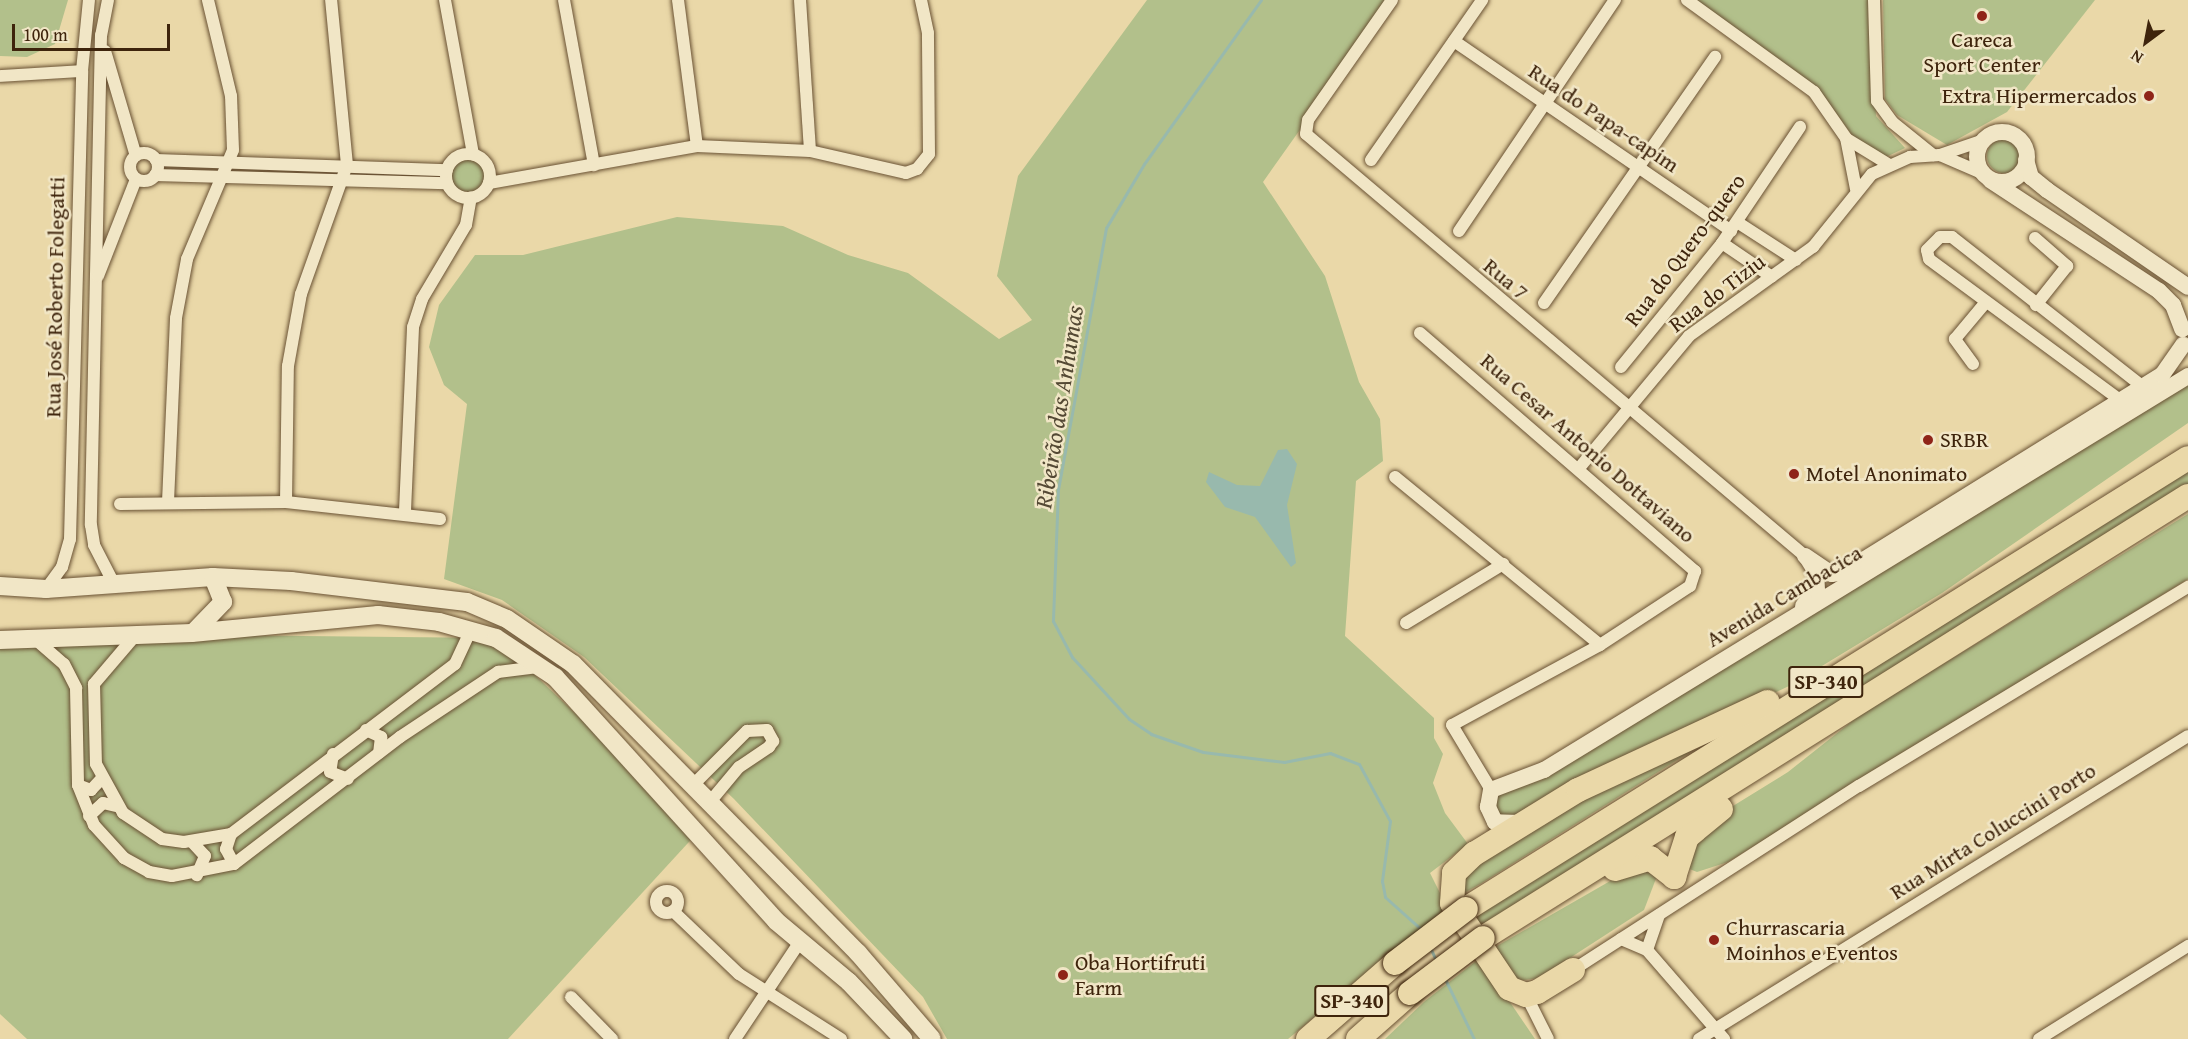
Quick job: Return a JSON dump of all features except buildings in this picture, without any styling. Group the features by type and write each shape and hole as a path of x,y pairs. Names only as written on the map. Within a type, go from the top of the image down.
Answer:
{"highway":[{"path":"2049,543 2188,450"},
{"name":"SP-340","path":"1308,1039 1395,963 1466,909 1914,626 2188,458"},
{"name":"SP-340","path":"1358,1039 1410,993 1483,938 1762,765 1849,705 2188,496"},
{"path":"1573,970 1551,986 1526,995 1502,982 1452,903 1449,883 1474,854 1560,801 1914,626"},
{"path":"1678,888 1692,830 1749,792 1762,765"},
{"path":"1601,865 1615,869 1650,858 1678,888"}],"main road":[{"path":"0,586 46,589 113,582 213,577 425,595 467,602 507,619 573,664 858,953 932,1039"},
{"path":"192,633 223,602 213,577"},
{"path":"0,640 134,637 192,633 348,615 471,630 542,667 799,943 913,1039"},
{"path":"878,1009 903,1039"}],"street":[{"name":"Rua José Roberto Folegatti","path":"46,589 62,567 70,539 82,71 89,0"},
{"path":"108,0 101,35 94,288 91,525 94,545 113,582"},
{"path":"168,502 176,318 187,260 224,178 228,163 231,96 208,0"},
{"path":"286,502 288,366 301,294 347,165 331,0"},
{"path":"445,0 473,154 489,171 489,183"},
{"path":"564,0 594,165"},
{"path":"678,0 697,146"},
{"path":"800,0 810,151"},
{"path":"405,511 413,327 422,299 466,225 471,197 489,183 697,146 810,151 906,173 917,170 929,154 928,33 921,0"},
{"name":"Rua 7","path":"1392,0 1308,120 1306,134 1627,410 1805,556"},
{"path":"1371,160 1482,0"},
{"path":"1459,231 1615,0"},
{"path":"1687,0 1796,74 1846,138 1888,164"},
{"path":"1874,0 1877,101 1892,122 1936,155 1986,177 2159,291 2174,305 2185,337"},
{"path":"101,35 136,156"},
{"name":"Rua do Papa-capim","path":"1454,41 1638,167 1734,226 1796,260"},
{"path":"1544,303 1715,57"},
{"path":"0,76 82,71"},
{"name":"Rua do Quero-quero","path":"1621,368 1722,243 1800,126"},
{"path":"1986,177 1977,156 1984,140 2000,132 2012,135 2024,146 2031,177 2188,287"},
{"path":"1846,138 1856,189"},
{"name":"Rua do Tiziu","path":"1580,467 1689,336 1813,247 1856,189 1888,164 1936,155 1984,140"},
{"path":"94,288 136,179 130,166 136,156 146,153 156,160 447,170"},
{"path":"471,197 453,191 447,183 447,170 462,154 473,154"},
{"path":"155,175 156,160"},
{"path":"1986,177 2017,177 2026,160"},
{"path":"136,179 155,175 447,183"},
{"path":"2120,400 1929,259 1928,250 1940,237 1952,237 2143,387"},
{"path":"2035,238 2067,263 2036,305"},
{"path":"1722,243 1772,277"},
{"path":"1973,364 1955,339 1986,302"},
{"name":"Rua Cesar Antonio Dottaviano","path":"1420,333 1580,467 1695,571 1690,586 1600,645 1452,725 1491,790"},
{"name":"Avenida Cambacica","path":"1805,556 1839,574 2162,375 2185,337"},
{"name":"Avenida Cambacica","path":"1491,790 1545,770 2188,376"},
{"path":"1395,477 1600,645"},
{"path":"120,504 286,502 405,511 440,519"},
{"path":"1774,628 1817,590 1816,572 1805,556"},
{"path":"1406,623 1503,564"},
{"path":"1573,970 1660,911 1678,888 2188,587"},
{"path":"89,816 103,803 116,806 162,839 192,842 231,834 333,754 455,664 471,630"},
{"path":"116,806 96,764 94,684 134,637"},
{"path":"35,639 64,664 76,688 78,785 89,816 124,858 149,872 197,875 234,864 296,812 348,779 379,753 498,672 542,667"},
{"path":"366,730 381,737 379,753"},
{"path":"692,786 747,731 767,730 773,741 769,747 740,767 709,802"},
{"name":"Rua Mirta Coluccini Porto","path":"1699,1039 2188,736"},
{"path":"333,754 330,772 348,779"},
{"path":"78,785 91,790 102,778"},
{"path":"1491,790 1490,814 1507,827 1560,801"},
{"path":"231,834 225,849 234,864"},
{"path":"192,842 205,856 197,875"},
{"path":"673,911 765,991 841,1039"},
{"path":"1647,950 1660,911"},
{"path":"1621,939 1647,950 1718,1026 1724,1039"},
{"path":"735,1039 799,943"},
{"path":"2039,1039 2188,946"},
{"path":"1526,995 1548,1039"},
{"path":"571,997 612,1039"}],"green space":[{"path":"0,0 68,0 55,44 27,57 0,56"},
{"path":"1147,0 1392,0 1263,182 1325,276 1359,382 1380,419 1383,461 1356,481 1345,636 1434,718 1434,738 1443,754 1433,783 1445,813 1468,844 1430,873 1447,907 1288,1039 947,1039 923,997 734,799 584,657 502,600 444,579 467,404 444,385 429,347 439,305 475,255 523,255 677,217 783,226 848,255 908,273 999,339 1032,320 997,276 1018,176"},
{"path":"1687,0 1870,0 1876,116 1905,148 1886,157 1858,143 1822,94"},
{"path":"1883,0 2095,0 2007,112 1947,145 1897,115 1885,99"},
{"path":"2004,139 2016,144 2021,156 2016,168 2004,173 1992,168 1987,156 1992,144"},
{"path":"468,160 480,164 484,176 480,188 468,192 456,188 452,176 456,164"},
{"path":"2188,380 2188,423 1942,593 1789,686 1503,822 1493,800 1497,794 1541,780"},
{"path":"2188,470 2188,486 1476,930 1471,921 1492,906"},
{"path":"2188,514 2188,579 1728,862 1697,872 1687,868 1688,847 1720,814 1788,772 1860,715"},
{"path":"0,633 496,638 699,831 508,1039 27,1039 0,1014"},
{"path":"1704,743 1455,898 1468,867 1579,795"},
{"path":"1638,865 1657,876 1644,910 1539,978 1516,981 1490,950"},
{"path":"1480,958 1535,1039 1385,1039 1425,1001"}],"water":[{"path":"1287,449 1297,464 1287,505 1296,563 1291,567 1255,517 1225,507 1206,482 1209,472 1237,485 1260,486 1278,450"}],"waterway":[{"name":"Ribeirão das Anhumas","path":"1261,0 1144,164 1106,228 1058,489 1053,621 1072,657 1129,719 1151,734 1203,752 1284,762 1330,753 1359,764 1390,821 1382,881 1385,897 1422,930"},
{"name":"Ribeirão das Anhumas","path":"1430,947 1437,963"},
{"name":"Ribeirão das Anhumas","path":"1445,979 1474,1039"}],"place":[{"name":"Careca Sport Center","path":"1982,16"},
{"name":"Extra Hipermercados","path":"2149,96"},
{"name":"SRBR","path":"1928,440"},
{"name":"Motel Anonimato","path":"1794,474"},
{"name":"Churrascaria Moinhos e Eventos","path":"1714,940"},
{"name":"Oba Hortifruti Farm","path":"1063,975"}]}
